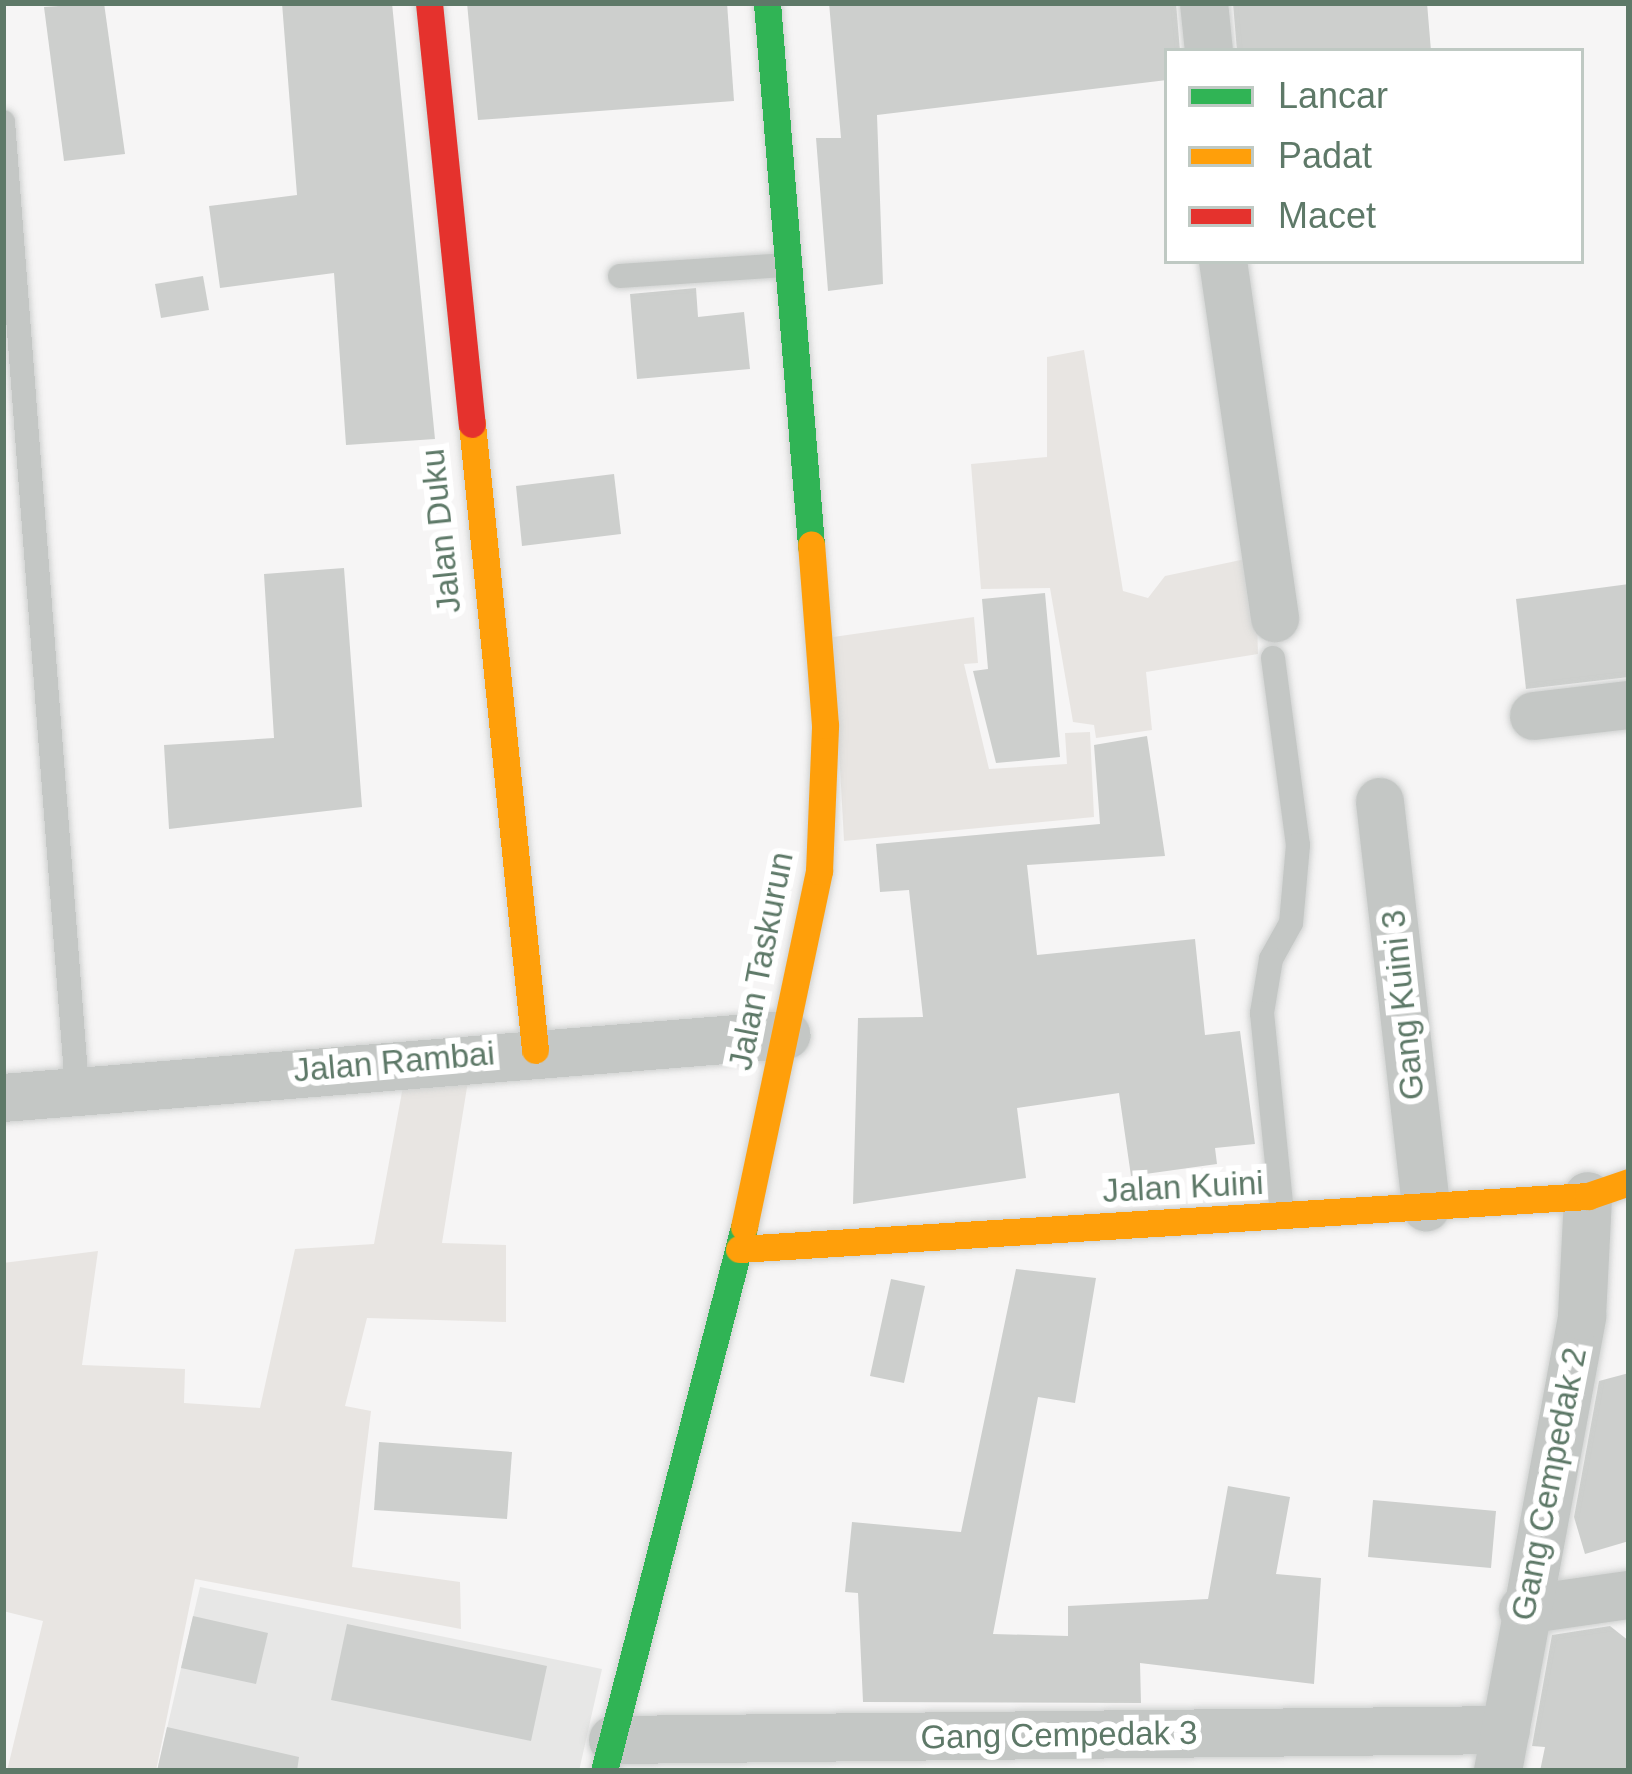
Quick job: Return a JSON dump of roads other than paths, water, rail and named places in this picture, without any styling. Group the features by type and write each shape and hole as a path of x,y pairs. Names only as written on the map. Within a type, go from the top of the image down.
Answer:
{"street":[{"name":"Jalan Duku","path":"429,3 535,1050"},
{"name":"Jalan Taskurun","path":"608,1755 739,1249 819,871 825,725 767,3"},
{"path":"1204,3 1209,48"},
{"path":"1222,264 1274,638"},
{"path":"1534,716 1629,705"},
{"name":"Gang Kuini 3","path":"1381,802 1426,1207"},
{"name":"Jalan Rambai","path":"3,1098 535,1050 786,1035"},
{"name":"Jalan Kuini","path":"739,1249 1283,1217 1608,1189"},
{"name":"Gang Cempedak 2","path":"1502,1750 1523,1610 1608,1189"},
{"path":"1523,1610 1629,1595"},
{"name":"Gang Cempedak 3","path":"608,1755 1502,1750"}],"lane":[{"path":"3,122 77,1089"},
{"path":"620,276 789,264"},
{"path":"1274,638 1298,845 1291,923 1270,959 1262,1012 1283,1217"}]}
